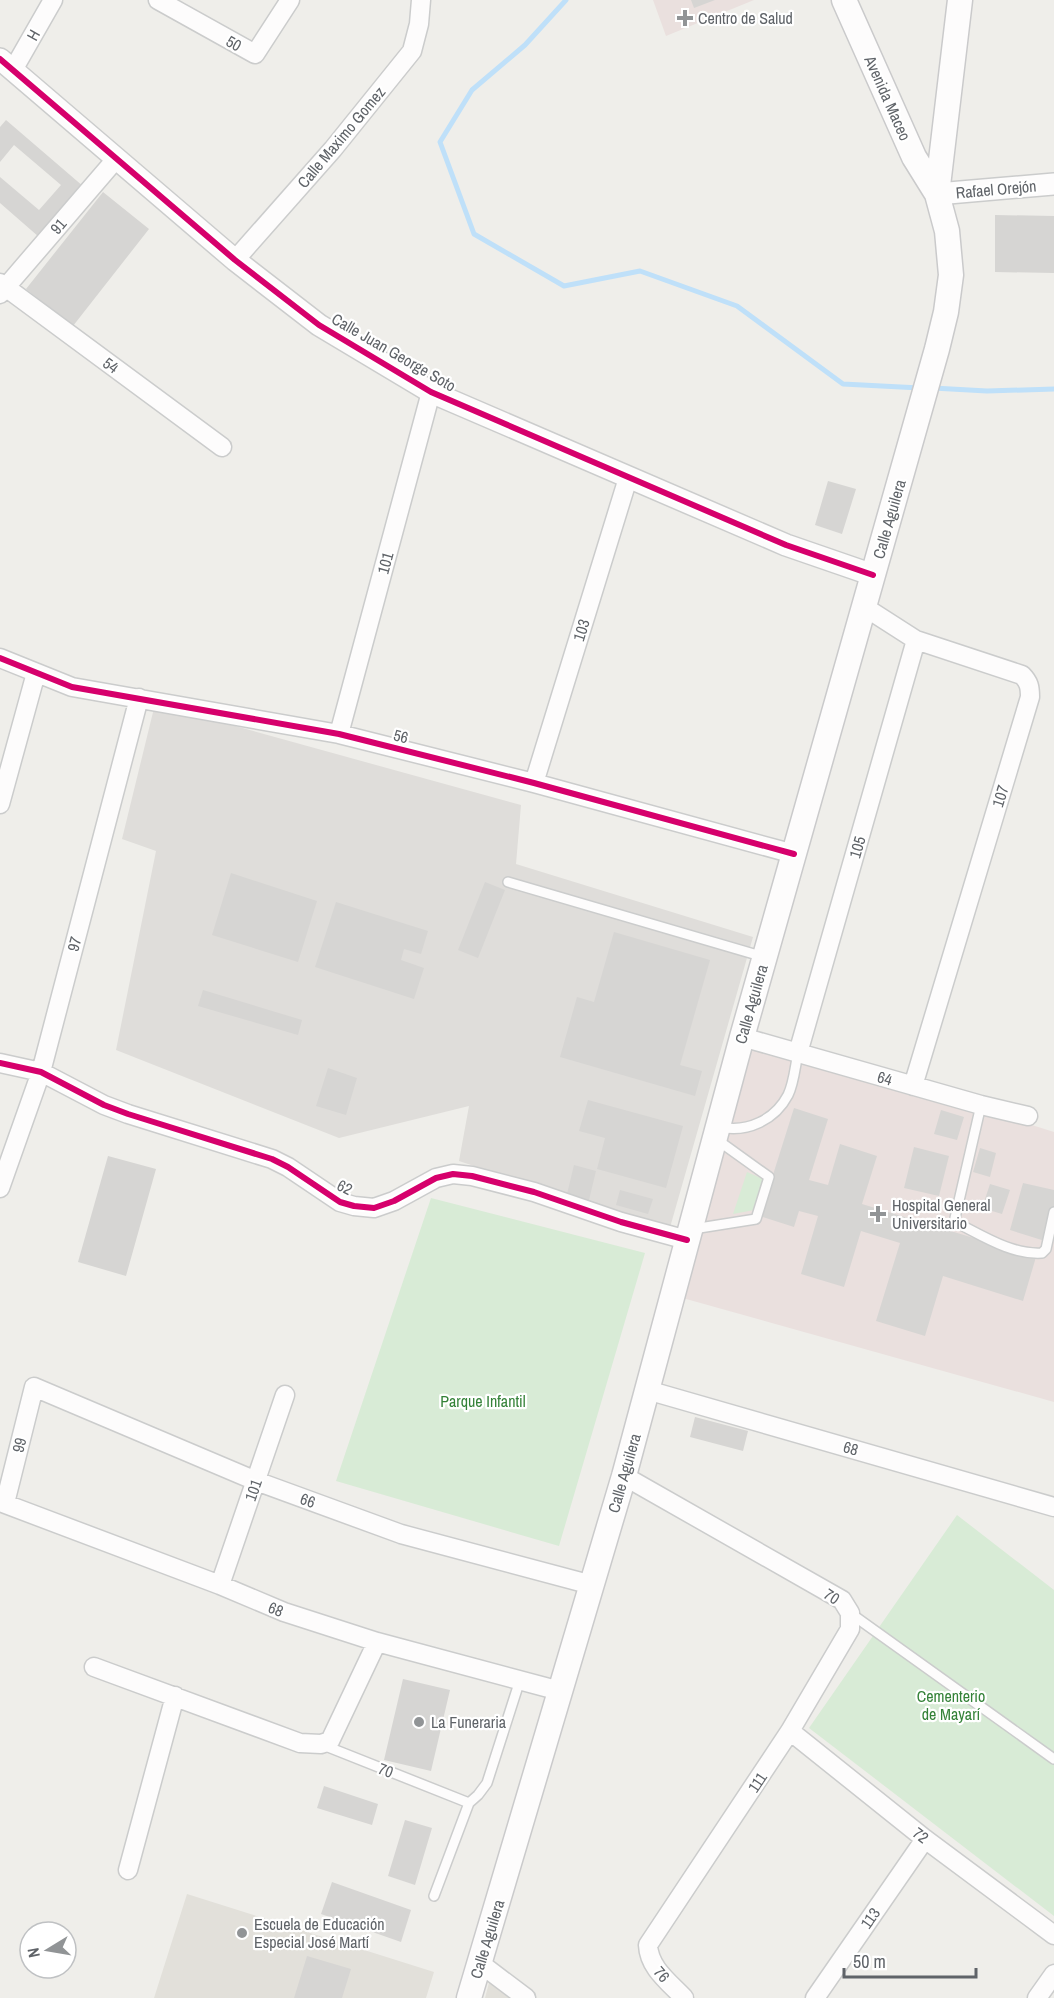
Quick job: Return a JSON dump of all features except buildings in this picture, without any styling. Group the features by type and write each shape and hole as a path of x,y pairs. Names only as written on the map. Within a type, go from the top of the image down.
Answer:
{"main road":[{"name":"Avenida Maceo","path":"844,0 912,152 937,194"},
{"name":"Calle Aguilera","path":"470,1998 624,1476 764,957 938,349 951,275 947,231 937,194 960,0"},
{"path":"912,152 923,156 931,155 943,147"}],"street":[{"name":"H","path":"7,64 53,0"},
{"name":"50","path":"158,0 255,54 290,0"},
{"name":"Calle Maximo Gomez","path":"235,260 333,149 412,51 419,24 421,0"},
{"name":"Calle Juan George Soto","path":"7,64 235,260 320,325 431,392 786,545 873,574"},
{"name":"91","path":"2,288 116,159"},
{"name":"Rafael Orejón","path":"937,194 1054,184"},
{"name":"54","path":"2,288 222,447"},
{"name":"101","path":"339,734 431,392"},
{"name":"103","path":"534,783 628,478"},
{"name":"107","path":"863,606 916,640 1016,672 1028,680 1030,688 1026,708 913,1086"},
{"name":"105","path":"798,1053 916,640"},
{"name":"56","path":"0,658 72,687 339,734 534,783 794,854"},
{"path":"0,804 36,673"},
{"name":"97","path":"0,1188 40,1072 139,698"},
{"name":"64","path":"742,1036 913,1086 1028,1116"},
{"name":"62","path":"0,1063 40,1072 104,1105 128,1114 272,1159 340,1202 354,1206 374,1208 394,1201 436,1178 453,1174 472,1176 534,1192 621,1222 688,1235"},
{"name":"66","path":"34,1388 256,1481 401,1534 592,1585"},
{"name":"99","path":"2,1503 34,1388"},
{"name":"68","path":"647,1390 1054,1507"},
{"name":"101","path":"220,1585 285,1395"},
{"name":"70","path":"624,1476 842,1600 850,1613"},
{"name":"68","path":"2,1503 220,1585 284,1612 377,1642 560,1691"},
{"name":"111","path":"648,1945 790,1731 850,1629 850,1613"},
{"path":"321,1744 330,1741 377,1642"},
{"name":"70","path":"94,1667 300,1743 321,1744"},
{"path":"128,1870 176,1696"},
{"name":"72","path":"790,1731 926,1839 1054,1935"},
{"name":"113","path":"815,1998 926,1839"},
{"name":"76","path":"648,1945 653,1965 684,1998"},
{"path":"481,1964 526,1998"},
{"path":"1037,1998 1054,1974"}],"lane":[{"path":"508,882 764,957"},
{"path":"716,1132 756,1124 780,1108 789,1093 798,1053"},
{"path":"981,1105 955,1218 957,1223 999,1244 1034,1254 1042,1253 1046,1249 1054,1212"},
{"path":"688,1235 756,1219 769,1177 716,1132"},
{"path":"850,1613 1054,1760"},
{"path":"434,1896 469,1803 487,1783 520,1680"},
{"name":"70","path":"321,1744 469,1803"}],"shaded area":[{"name":"Centro de Salud","path":"653,0 754,0 666,36"},
{"path":"155,704 521,805 516,864 753,937 669,1231 459,1161 469,1106 339,1138 116,1050 156,851 122,839"},
{"name":"Hospital General Universitario","path":"748,1036 1054,1132 1054,1402 679,1297"},
{"name":"Escuela de Educación Especial José Martí","path":"187,1894 434,1972 426,1998 154,1998"},
{"path":"490,1979 513,1998 485,1998"}],"green space":[{"path":"747,1172 763,1179 754,1210 733,1214"},
{"name":"Parque Infantil","path":"431,1198 645,1253 559,1546 336,1481"},
{"name":"Cementerio de Mayarí","path":"957,1515 1054,1590 1054,1916 809,1728"}],"waterway":[{"path":"566,0 525,45 472,90 440,142 474,234 564,286 640,271 737,306 843,384 920,388"},
{"path":"933,388 987,391 1054,389"}],"cycle path":[{"path":"0,59 235,260 319,325 431,392 786,545 873,575"},
{"path":"0,658 72,687 339,734 534,783 794,854"},
{"path":"0,1063 41,1072 104,1105 128,1114 272,1159 340,1202 354,1206 374,1208 394,1201 436,1178 453,1174 472,1176 534,1192 621,1222 687,1240"}],"place":[{"name":"Centro de Salud","path":"685,18"},
{"name":"Hospital General Universitario","path":"878,1214"},
{"name":"La Funeraria","path":"419,1722"},
{"name":"Escuela de Educación Especial José Martí","path":"242,1933"}]}
